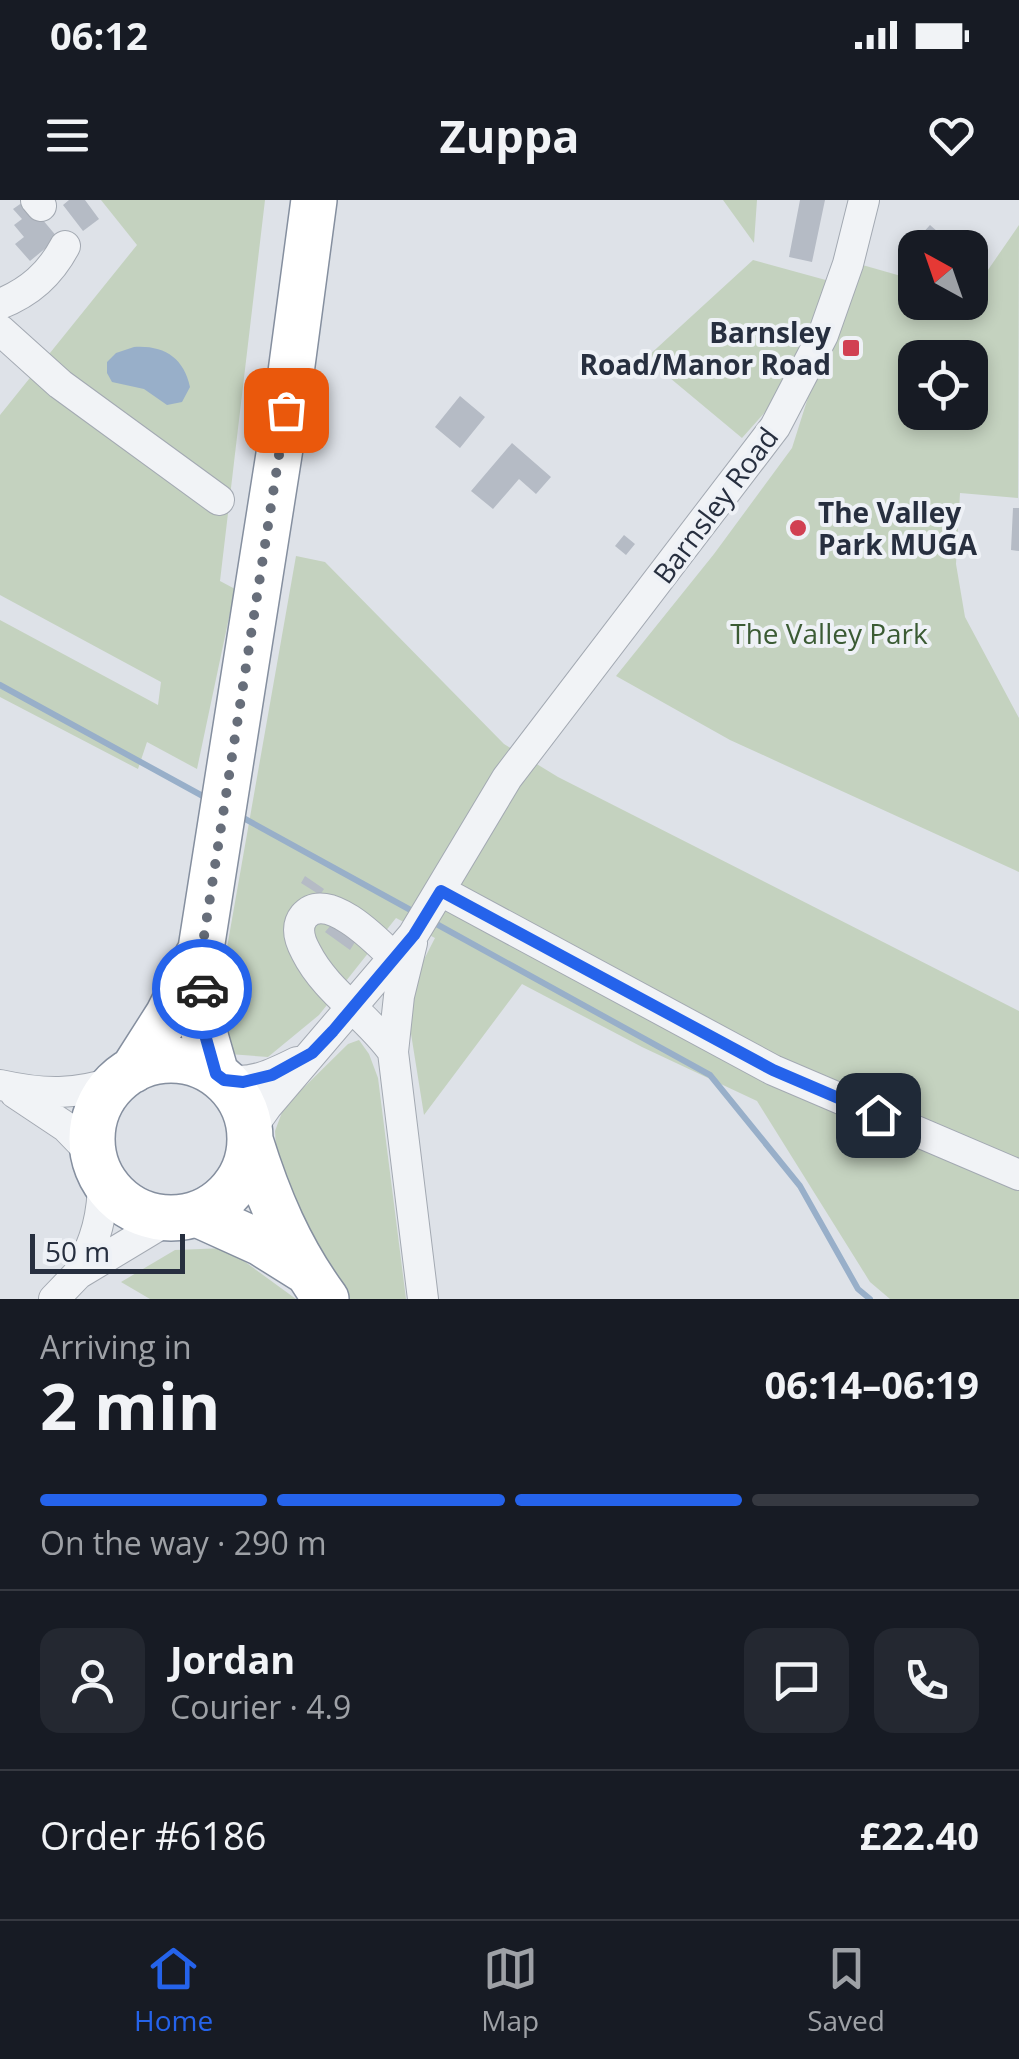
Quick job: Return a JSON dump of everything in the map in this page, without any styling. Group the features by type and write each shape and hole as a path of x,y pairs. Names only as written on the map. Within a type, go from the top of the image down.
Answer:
{"highway":[{"path":"314,200 292,373 202,949 202,1024 220,1077 242,1104 265,1191 316,1285"},
{"path":"202,949 168,1015 99,1106 94,1122 98,1168 116,1195 132,1207 150,1215 184,1216 262,1242 316,1285"},
{"path":"126,1075 154,1062 175,1060 196,1064 220,1077"},
{"path":"184,1216 230,1192 248,1158 250,1135"}],"street":[{"name":"Barnsley Road","path":"404,947 507,778 775,426 823,335 848,264 864,200"},
{"path":"0,304 22,294 50,270 65,246"},
{"path":"0,330 113,425 219,500"},
{"path":"437,898 773,1070 1019,1176"},
{"path":"393,1052 373,1026 318,972 304,950 298,930 303,917 314,909 327,908 372,937 404,947"},
{"path":"250,1135 312,1053 404,947"},
{"path":"404,947 393,1052 423,1299"},
{"path":"220,1077 257,1080 312,1053"},
{"path":"2,1086 71,1094 126,1075"},
{"path":"2,1086 59,1121 98,1168 103,1208 97,1238 78,1274"},
{"path":"54,1299 78,1274 134,1237 184,1216"}],"green space":[{"path":"101,200 265,200 220,581 235,589 197,769 147,742 138,769 0,697 0,620 158,705 161,682 0,595 0,415 137,245"},
{"path":"723,200 757,200 754,243"},
{"name":"The Valley Park","path":"1019,225 1018,498 960,493 956,564 965,617 1019,718 1019,872 730,740 616,676 714,554 792,448 859,264 898,275 898,320 988,320 988,270"},
{"path":"753,260 833,282 796,377 742,438 646,358"},
{"path":"296,556 325,562 504,744 558,777 1019,1011 1019,1299 890,1299 870,1282 757,1101 522,984 424,1115 408,1015 416,975 435,938 396,918 319,1015 268,1057 229,1054 216,1010"},
{"path":"359,1040 378,1078 406,1299 343,1299 277,1167 275,1131 284,1107 348,1044"},
{"path":"226,1248 296,1299 150,1299 121,1282 175,1250"}],"water":[{"path":"134,347 155,348 178,361 190,387 182,402 167,405 144,389 112,382 107,362 116,353"}],"building":[{"path":"26,200 58,238 30,261 15,244 24,237 14,225 22,219 13,209"},
{"path":"69,200 85,200 99,219 83,231 63,205"},
{"path":"800,200 825,200 812,262 789,257"},
{"path":"460,396 485,417 460,448 435,427"},
{"path":"512,443 551,477 536,494 519,479 493,509 471,491"},
{"path":"1013,508 1019,508 1019,551 1011,550"},
{"path":"624,535 635,544 626,555 615,546"},
{"path":"305,876 324,889 320,895 301,883"},
{"path":"331,925 355,942 350,950 325,932"}],"waterway":[{"path":"0,685 210,800"},
{"path":"238,815 416,913"},
{"path":"431,921 710,1075 800,1186 858,1289 870,1299"}],"way so far":[{"path":"202,989 202,949 286,410"}],"place":[{"name":"Barnsley Road/Manor Road","path":"851,348"},
{"name":"The Valley Park MUGA","path":"798,528"}],"route":[{"path":"202,989 202,1024 216,1074 224,1080 243,1082 272,1075 312,1053 333,1031 414,935 441,891 773,1070 878,1115"}]}
